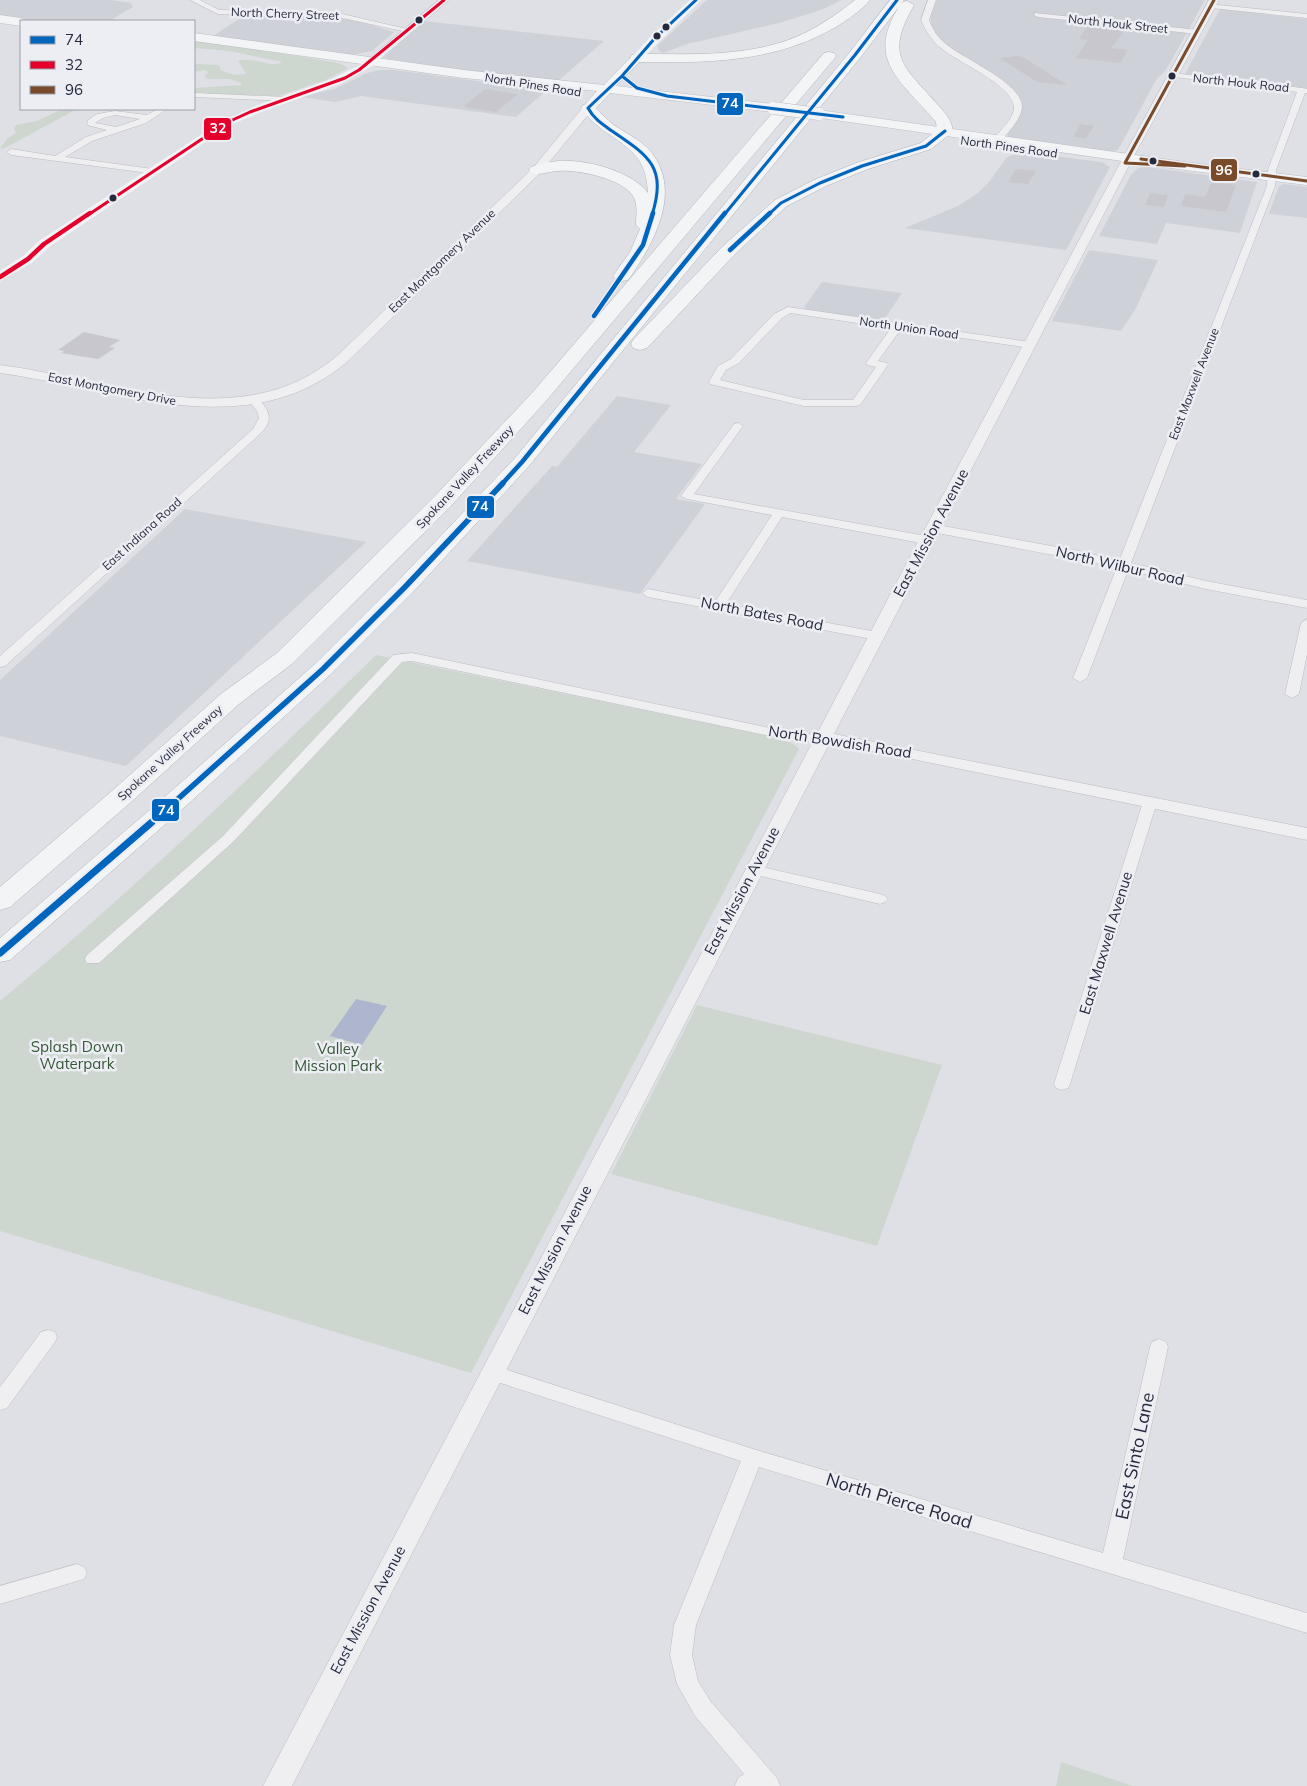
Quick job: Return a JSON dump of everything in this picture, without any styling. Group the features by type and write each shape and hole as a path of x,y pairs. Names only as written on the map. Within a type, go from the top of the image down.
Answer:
{"highway":[{"path":"637,58 739,56 791,45 825,29 863,0"},
{"path":"853,29 877,0"},
{"path":"522,462 848,62 896,0"},
{"path":"0,953 168,808 323,670 729,250 781,203 820,183 862,166 926,146 942,134 944,121 898,70 891,56 891,39 895,22 910,0"},
{"path":"655,38 657,52 672,57 693,58"},
{"name":"Spokane Valley Freeway","path":"0,901 122,796 230,699 285,658 442,502 539,397 840,43"},
{"path":"539,397 643,245 656,202 657,178 652,163 633,144 594,119 588,108"},
{"path":"537,170 551,166 576,166 604,172 632,186 640,193 645,207 643,245"}],"main road":[{"path":"637,58 655,38 696,0"},
{"path":"0,19 20,22"},
{"name":"North Pines Road","path":"195,37 268,46 370,63 477,76 492,80 816,116 1127,160 1307,181"},
{"name":"East Montgomery Avenue","path":"588,108 622,76 637,58"},
{"path":"0,277 28,258 44,244 237,118 345,78 370,63"},
{"path":"570,88 622,76 637,88 667,96"},
{"path":"570,88 587,98 590,102 588,108"},
{"name":"North Pines Road","path":"605,92 667,96 769,111"},
{"name":"North Pines Road","path":"942,134 998,139 1127,160"}],"street":[{"name":"North Cherry Street","path":"194,0 218,12 338,15 407,30"},
{"path":"370,63 444,0"},
{"path":"932,0 925,20 933,37 949,51 1007,88 1015,96 1018,104 1017,112 998,139"},
{"path":"1213,3 1307,16"},
{"name":"East Mission Avenue","path":"277,1786 929,534 1127,160 1213,3"},
{"name":"North Houk Street","path":"1038,16 1198,32"},
{"name":"North Houk Road","path":"1174,76 1305,90"},
{"name":"East Maxwell Avenue","path":"1080,678 1271,186 1272,170 1305,90"},
{"path":"195,95 230,95 286,99"},
{"name":"East Montgomery Avenue","path":"253,400 296,389 326,374 537,170 588,108"},
{"path":"57,158 89,139 150,118 162,110"},
{"path":"115,130 91,125 92,122 108,114 150,118"},
{"path":"11,152 153,172"},
{"name":"North Union Road","path":"898,326 871,363 883,365 856,403 804,403 714,382 722,368 735,361 778,316 788,310 898,326 1030,346"},
{"name":"East Montgomery Drive","path":"0,369 44,375 130,395 185,403 217,404 253,400"},
{"name":"East Indiana Road","path":"0,663 257,431 265,421 265,417 253,400"},
{"name":"North Wilbur Road","path":"738,426 687,496 779,513 1084,556 1206,585 1307,604"},
{"path":"718,606 779,513"},
{"name":"North Bates Road","path":"648,593 877,636"},
{"path":"1292,694 1307,623"},
{"name":"North Bowdish Road","path":"93,959 228,839 395,660 402,657 412,657 794,737 854,742 1307,834"},
{"name":"East Maxwell Avenue","path":"1062,1084 1150,802"},
{"path":"753,870 880,899"},
{"path":"0,1402 48,1337"},
{"name":"East Sinto Lane","path":"1111,1564 1158,1348"},
{"name":"North Pierce Road","path":"492,1374 754,1457 1307,1623"},
{"path":"754,1457 685,1625 681,1655 688,1684 703,1710 758,1783"},
{"path":"0,1595 77,1573"}],"shaded area":[{"path":"0,0 111,0 131,3 133,7 111,20 27,20 0,17"},
{"path":"707,0 842,0 821,10 779,23 687,44 663,53 659,51 657,46"},
{"path":"936,0 1205,0 1166,70 1156,80 1118,150 1107,152 1009,138 1007,134 1018,118 1018,97 942,43 931,25 930,15"},
{"path":"1220,9 1307,19 1307,88 1185,74"},
{"path":"245,15 332,17 358,21 394,32 372,51 353,55 213,36"},
{"path":"424,21 604,41 557,82 436,67 384,57"},
{"path":"380,70 394,70 547,90 516,117 361,96 335,102 302,97 334,89 367,73"},
{"path":"1018,151 1106,163 1104,164 1110,167 1066,250 905,228 958,206 978,193 989,182 1007,157 1016,154"},
{"path":"1147,167 1257,182 1240,233 1166,223 1157,244 1099,236 1131,175 1138,168"},
{"path":"1284,184 1307,187 1307,218 1269,214 1279,186"},
{"path":"1089,250 1158,260 1136,308 1121,331 1052,321"},
{"path":"822,282 902,293 882,323 806,309 804,307"},
{"path":"617,396 671,405 634,452 702,464 676,499 705,504 640,594 467,561 552,466 557,467"},
{"path":"185,509 366,542 126,766 0,736 0,680"}],"green space":[{"path":"195,41 227,44 338,63 347,67 347,69 326,80 278,96 195,94 195,88 241,85 241,83 230,79 208,79 204,76 208,73 206,70 195,72 195,65 197,64 219,65 221,70 234,75 246,74 238,61 250,60 272,64 282,62 229,51 195,48"},
{"path":"60,110 75,110 3,149 0,148 8,138 16,133 14,128 16,125 37,121"},
{"name":"Valley Mission Park","path":"376,655 764,735 792,743 799,749 471,1373 0,1231 0,1001 145,875"},
{"path":"697,1005 942,1065 877,1246 611,1174"},
{"path":"1061,1762 1133,1786 1056,1786"}],"water":[{"path":"356,999 387,1006 362,1045 330,1036"}],"building":[{"path":"1088,25 1122,29 1120,32 1123,33 1111,48 1128,50 1120,63 1076,58 1088,40 1079,39"},
{"path":"1023,57 1067,85 1037,82 1000,58"},
{"path":"485,89 518,94 496,112 463,107"},
{"path":"1080,124 1094,126 1086,138 1074,137"},
{"path":"1016,169 1036,171 1028,184 1008,182"},
{"path":"1212,182 1236,185 1226,212 1181,206 1185,194 1205,197"},
{"path":"1150,193 1168,195 1164,207 1145,205"},
{"path":"84,332 120,340 109,347 115,348 98,359 61,353 64,351 58,350"}],"transit line":[{"name":"32","path":"0,277 28,259 44,244 226,123 250,112 345,78 359,70 444,0"},
{"name":"74","path":"594,316 643,245 656,202 657,178 652,163 643,152 594,119 588,108 622,76 655,38 696,0"},
{"name":"74","path":"0,953 168,808 323,669 405,587 522,462 855,55 897,0"},
{"name":"96","path":"1185,166 1125,163 1214,0"},
{"name":"74","path":"622,76 637,88 667,96 843,117"},
{"name":"74","path":"730,250 781,203 820,183 862,166 926,146 945,131"},
{"name":"96","path":"1141,159 1307,181"}],"park label":[{"name":"Splash Down Waterpark","path":"77,1056"}]}
